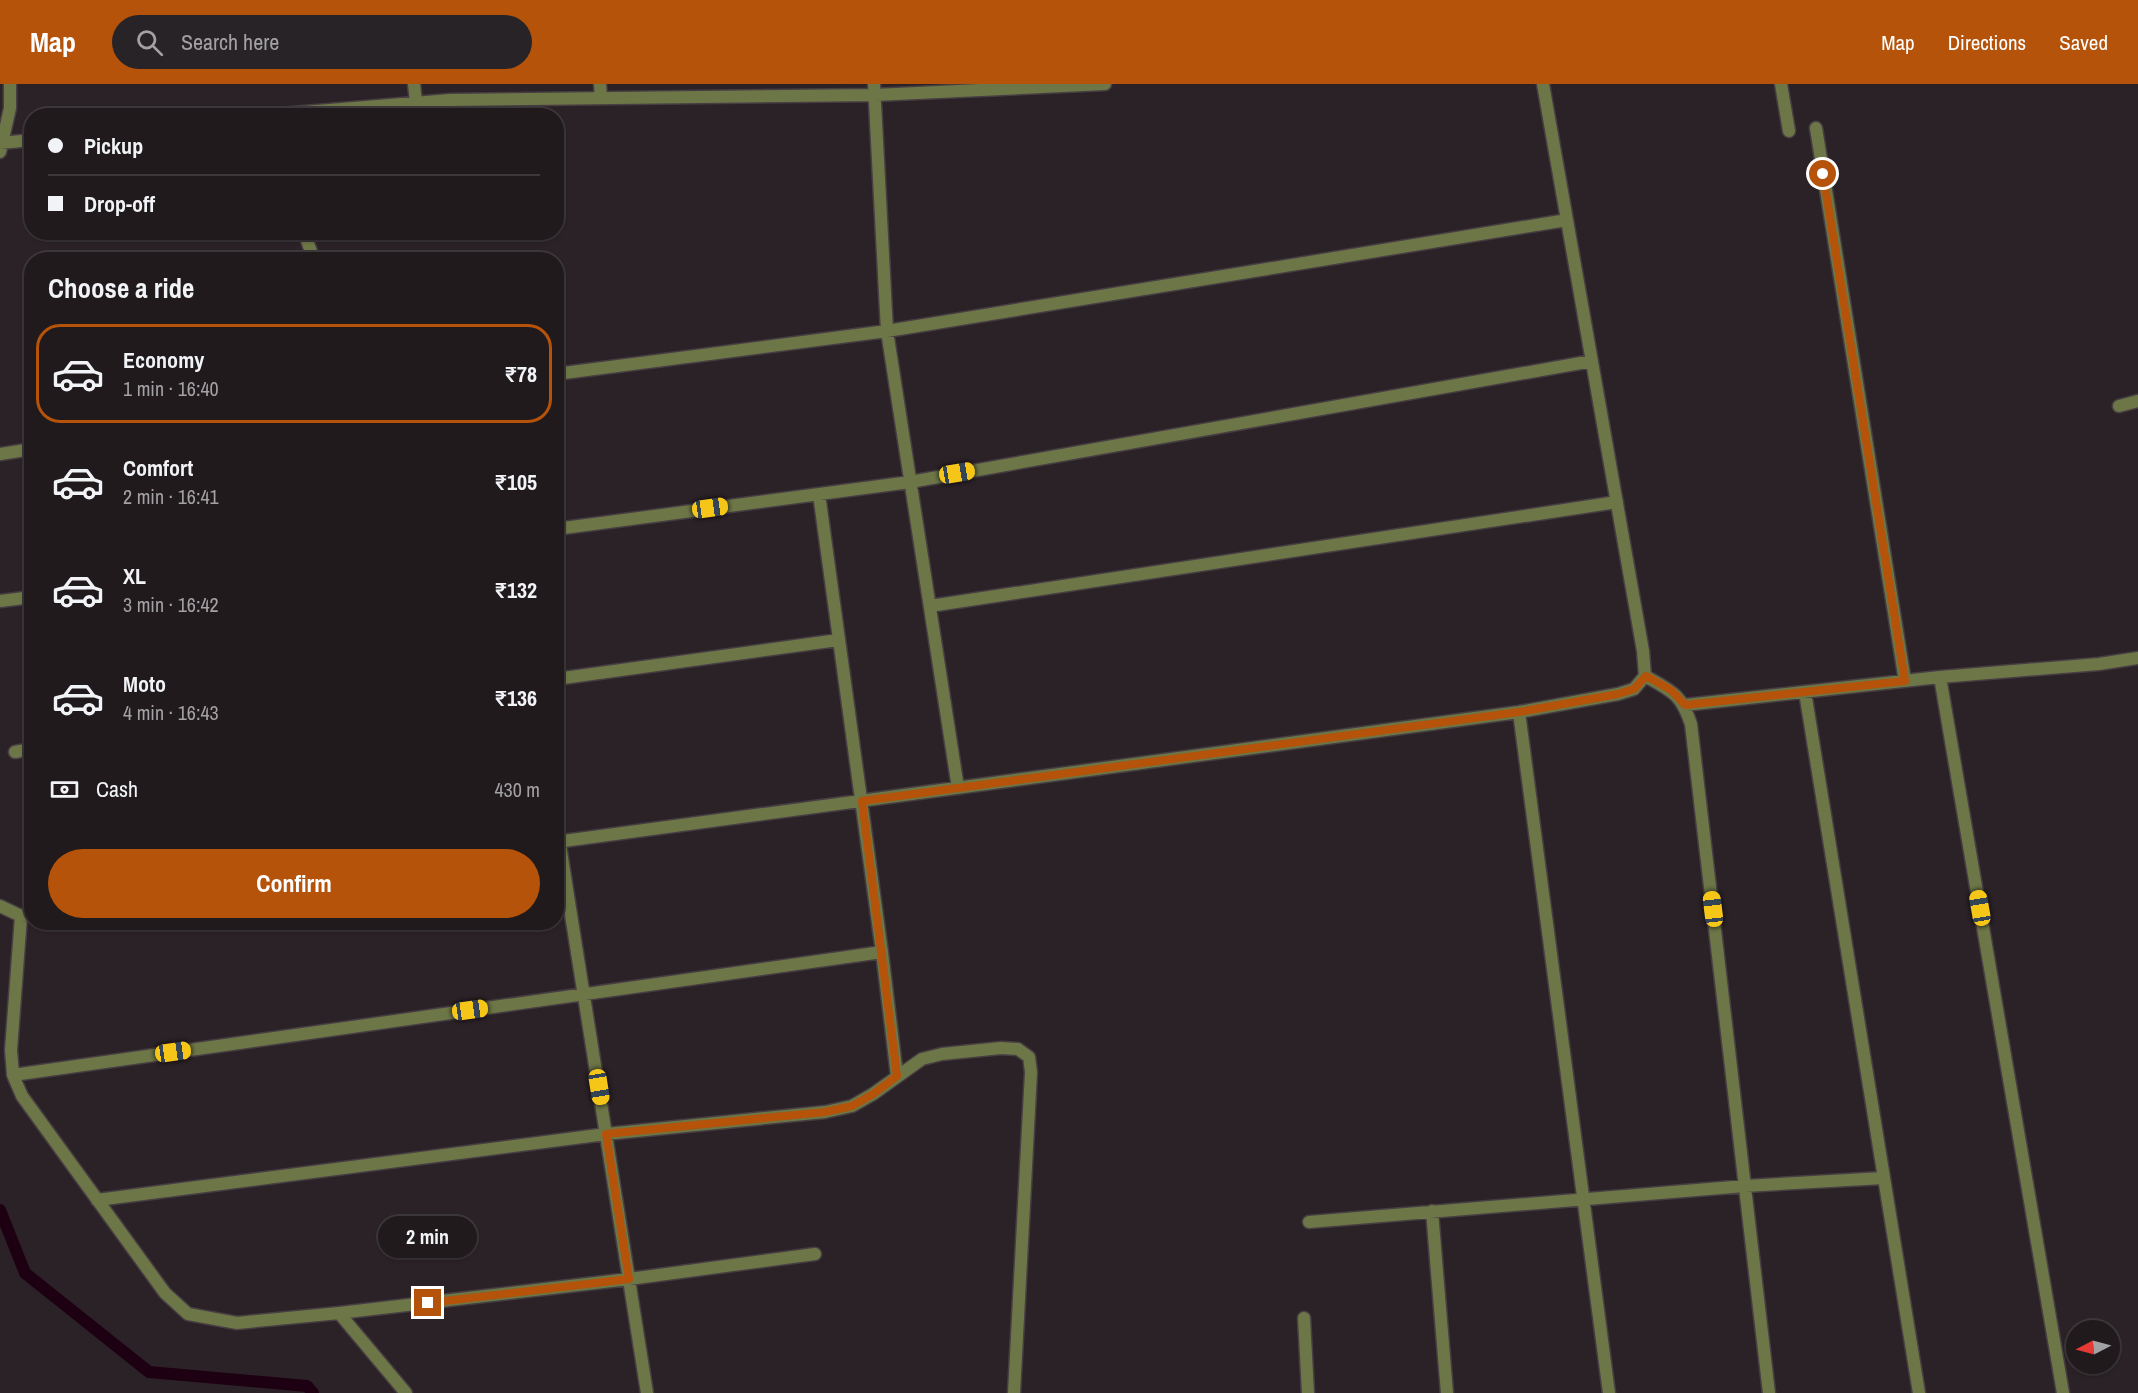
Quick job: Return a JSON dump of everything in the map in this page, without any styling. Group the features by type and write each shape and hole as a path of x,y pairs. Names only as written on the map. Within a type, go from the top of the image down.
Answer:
{"street":[{"path":"10,84 10,108 1,146 24,142"},
{"path":"414,84 416,102"},
{"path":"600,84 601,98"},
{"path":"351,108 450,100 1105,84"},
{"path":"1543,84 1646,676"},
{"path":"1780,84 1788,131"},
{"path":"874,89 887,331 958,788"},
{"path":"1816,128 1905,681"},
{"path":"564,373 887,331 1567,220"},
{"path":"564,528 910,482 1592,361"},
{"path":"2119,406 2138,401"},
{"path":"0,454 24,450"},
{"path":"819,494 862,801 897,1076"},
{"path":"930,606 1617,502"},
{"path":"0,601 24,598"},
{"path":"564,678 838,640"},
{"path":"1685,705 1940,677 2099,664 2138,658"},
{"path":"1646,676 1671,690 1685,705 1691,724 1769,1393"},
{"path":"564,841 1519,712 1626,692 1634,689 1646,676"},
{"path":"1940,677 2063,1393"},
{"path":"1805,692 1919,1393"},
{"path":"1519,712 1609,1393"},
{"path":"15,752 24,750"},
{"path":"564,877 647,1393"},
{"path":"0,906 24,914"},
{"path":"24,930 11,1050 14,1075 22,1096 165,1293 188,1314 237,1323 629,1279 815,1254"},
{"path":"14,1075 882,952"},
{"path":"97,1200 606,1134 825,1112 852,1106 922,1059 942,1054 1001,1048 1018,1049 1029,1057 1032,1072 1014,1393"},
{"path":"1309,1222 1582,1198 1883,1178"},
{"path":"1432,1211 1446,1393"},
{"path":"339,1313 406,1393"},
{"path":"1304,1318 1308,1393"}],"waterway":[{"path":"0,1210 25,1273 149,1372 307,1386 313,1393"}],"route":[{"path":"428,1303 629,1279 606,1134 825,1112 852,1106 897,1076 862,801 1519,712 1618,694 1634,689 1646,676 1671,690 1685,705 1905,681 1823,174"}]}
